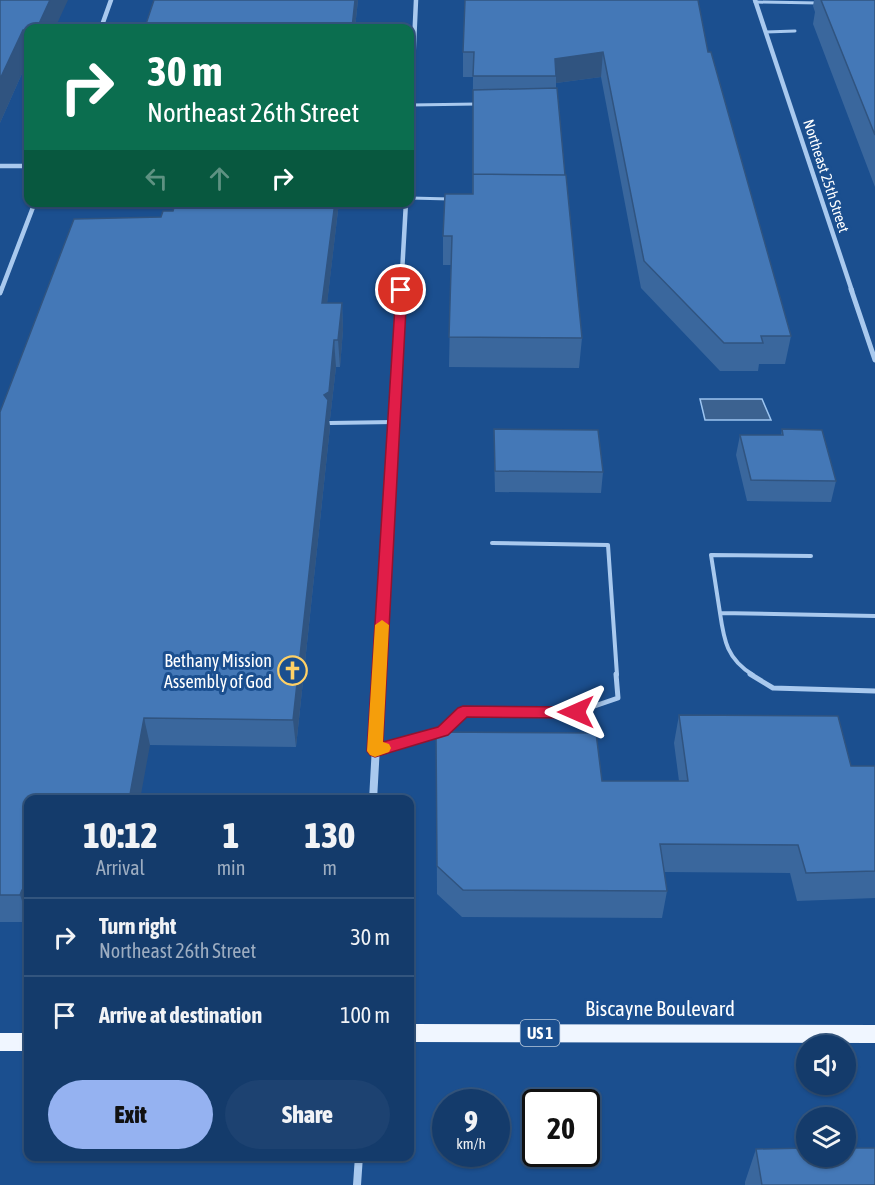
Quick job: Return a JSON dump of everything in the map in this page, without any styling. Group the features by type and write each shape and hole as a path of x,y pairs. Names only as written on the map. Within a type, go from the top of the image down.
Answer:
{"main road":[{"name":"Biscayne Boulevard","path":"414,1033 875,1034"},
{"path":"0,1042 24,1042"}],"street":[{"path":"102,24 111,0"},
{"path":"414,42 416,0"},
{"name":"Northeast 25th Street","path":"755,1 875,360"},
{"path":"0,165 24,165"},
{"path":"0,293 33,207"},
{"path":"373,795 406,207"},
{"path":"357,1185 359,1161"}],"lane":[{"path":"755,1 823,4"},
{"path":"766,32 795,32"},
{"path":"414,105 488,104"},
{"path":"414,198 460,199"},
{"path":"330,423 394,422"},
{"path":"375,751 442,731 463,712 576,712 618,698 608,545 492,543"},
{"path":"811,556 711,555 724,643 741,668 773,688 875,692"},
{"path":"720,613 875,616"}],"water":[{"path":"700,399 762,399 771,420 705,420"}],"building":[{"path":"0,0 50,0 39,24 24,24 24,30 0,79"},
{"path":"154,0 355,0 352,24 146,24"},
{"path":"465,0 698,0 708,52 711,52 791,336 761,336 763,343 724,343 644,261 603,52 555,59 556,76 473,76 474,52 463,52"},
{"path":"821,0 875,0 875,135"},
{"path":"557,88 565,175 473,174 473,90"},
{"path":"473,174 566,175 582,338 449,337 452,236 443,236 445,194 473,194"},
{"path":"174,207 334,207 322,303 342,303 338,340 334,340 329,392 324,395 328,400 293,720 144,718 130,795 24,795 24,890 20,895 0,895 0,412 74,219 161,217 163,211 173,211"},
{"path":"494,429 598,430 603,472 495,471"},
{"path":"782,429 822,430 836,481 751,480 740,435 783,435"},
{"path":"679,715 838,716 851,766 875,766 875,871 806,873 798,845 660,844 667,891 463,890 437,866 436,732 596,733 602,781 688,781"},
{"path":"796,1148 796,1167 856,1167 856,1148 875,1148 875,1185 762,1185 756,1149"}],"slow traffic":[{"path":"382,625 375,751 383,748"}],"place":[{"name":"Bethany Mission Assembly of God","path":"293,671"}],"route":[{"path":"401,290 375,751 442,731 463,712 576,712"}]}
